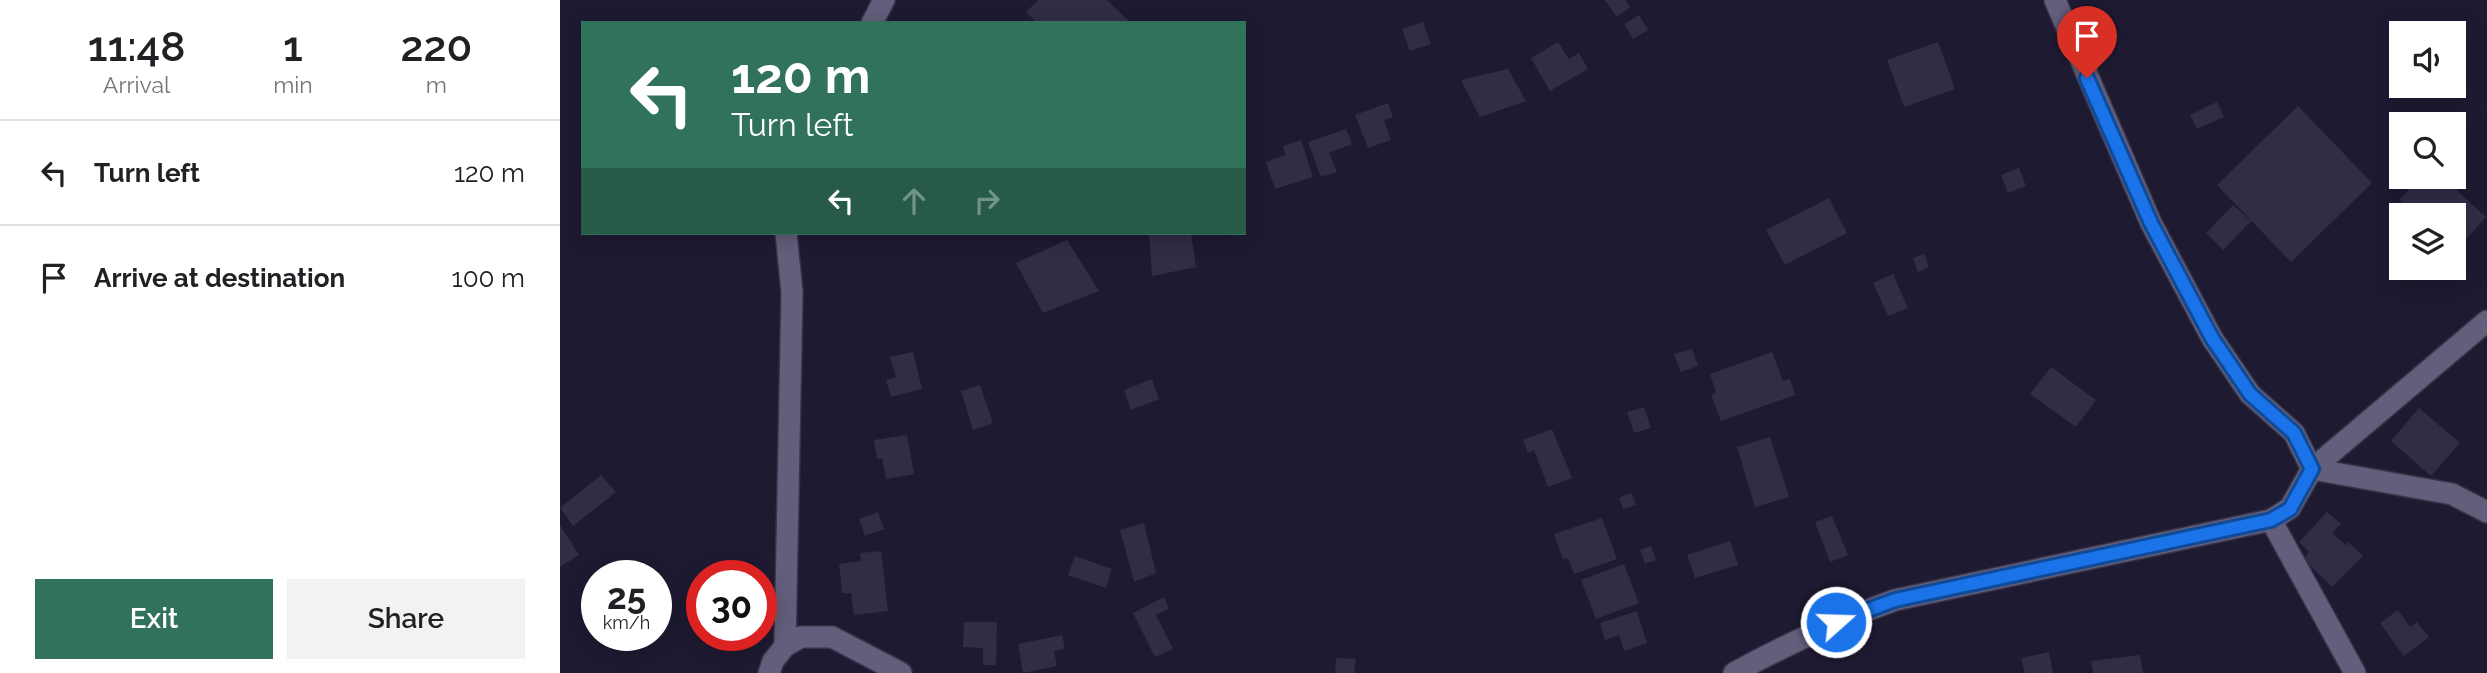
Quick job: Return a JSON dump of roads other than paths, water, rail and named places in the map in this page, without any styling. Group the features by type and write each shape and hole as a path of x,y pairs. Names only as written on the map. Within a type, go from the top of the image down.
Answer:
{"street":[{"path":"873,21 884,0"},
{"path":"2055,0 2151,223 2212,338 2250,394 2294,433 2312,469"},
{"path":"785,646 792,292 786,235"},
{"path":"1734,673 1787,644 1895,600 2271,520 2290,509 2312,469 2487,321"},
{"path":"2312,469 2452,494 2487,512"},
{"path":"2271,520 2355,673"},
{"path":"769,673 773,661 785,646 801,637 832,637 901,673"}]}
